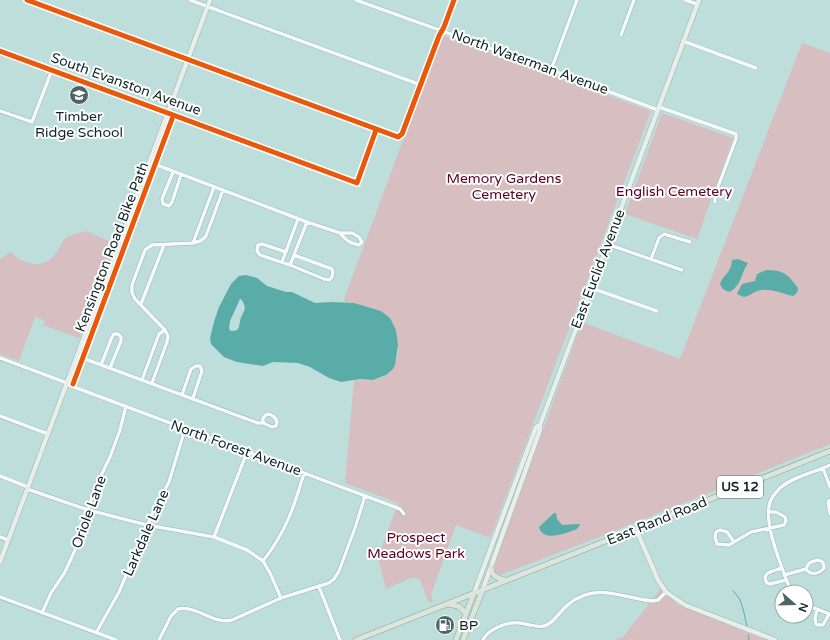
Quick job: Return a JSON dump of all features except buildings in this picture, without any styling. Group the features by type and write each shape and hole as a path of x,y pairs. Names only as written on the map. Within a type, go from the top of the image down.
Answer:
{"main road":[{"path":"0,562 210,0"},
{"name":"East Euclid Avenue","path":"483,589 540,430 540,425 698,2"},
{"name":"East Euclid Avenue","path":"474,593 536,427 540,425"},
{"name":"East Rand Road","path":"483,589 830,451"},
{"path":"636,529 658,580 666,592 685,605 775,640"},
{"path":"491,566 491,571 495,577 506,580"},
{"path":"463,640 483,589"},
{"name":"US 12","path":"356,640 483,589"},
{"path":"456,640 474,593"},
{"path":"445,604 458,606 466,614"}],"street":[{"path":"27,0 398,137 402,134 454,0"},
{"path":"190,0 421,85"},
{"name":"North Waterman Avenue","path":"356,0 658,108 736,134 736,139 715,195 715,202"},
{"path":"551,70 577,0"},
{"path":"621,35 634,0"},
{"path":"686,0 698,2"},
{"path":"683,41 756,68"},
{"name":"South Evanston Avenue","path":"0,51 357,183 376,130"},
{"path":"0,111 32,122 52,70"},
{"path":"149,162 298,219 340,233 352,233 360,237 362,242 359,245 348,242 340,233"},
{"path":"173,172 162,199 165,206 169,206 172,202 182,175"},
{"path":"193,243 214,187"},
{"path":"152,383 168,336 165,330 135,299 132,293 132,285 145,250 152,245 193,243 200,241 206,236 223,190"},
{"path":"282,262 298,219"},
{"path":"290,265 307,222"},
{"path":"651,259 659,238 664,234 690,242"},
{"path":"141,304 164,244"},
{"path":"286,252 262,244 258,245 256,251 260,255 329,280 332,277 332,269 294,255"},
{"path":"607,244 682,270"},
{"path":"591,288 657,311"},
{"path":"142,380 159,334 165,330"},
{"path":"101,365 112,337 114,334 118,334 121,337 121,341 110,368"},
{"path":"77,356 258,423 263,423 272,427 277,424 277,421 271,414 267,414 263,418 263,423"},
{"name":"North Forest Avenue","path":"0,358 400,509 404,514"},
{"path":"182,395 191,369 196,366 200,366 202,371 193,398"},
{"name":"Oriole Lane","path":"42,613 51,593 65,572 75,550 95,488 110,457 120,430 126,406"},
{"path":"0,416 48,434"},
{"name":"Larkdale Lane","path":"96,633 120,592 148,525 169,482 185,429"},
{"path":"214,537 247,452"},
{"path":"788,584 770,528 769,506 772,497 780,488 792,481 830,465"},
{"path":"823,468 830,487"},
{"path":"263,562 283,533 304,473"},
{"path":"0,476 88,510 148,525 214,537 247,550 263,562 270,573 281,598"},
{"path":"159,640 171,616 178,608 190,609 225,622 281,598 319,587 334,580 339,571 355,528 365,496"},
{"path":"830,500 828,502 830,514"},
{"path":"734,542 727,532 720,530 716,532 715,537 717,544 729,546 751,532 784,525 786,522 785,517 780,514 769,512"},
{"path":"0,537 8,540"},
{"path":"818,560 822,561 824,564 824,568 821,572 812,574 806,569 809,562 818,560"},
{"path":"782,568 766,573 764,576 765,580 770,584 786,580"},
{"path":"784,575 806,569"},
{"path":"319,587 340,640"},
{"path":"482,640 492,630 518,622 534,626 545,626 553,622 568,604 586,595 606,592 652,601 658,600 666,592"},
{"path":"0,597 116,640"},
{"path":"814,608 817,609 830,614 826,622 819,626 816,624 815,619 817,609"}],"green space":[{"name":"Memory Gardens Cemetery","path":"442,35 651,111 490,538 456,525 431,595 433,601 429,603 420,580 413,577 386,589 378,558 398,503 345,483 354,380 373,380 383,377 390,372 395,364 398,346 397,336 390,319 354,303 343,302"},
{"path":"802,43 830,53 830,444 612,532 500,575 493,569 582,322 680,359"},
{"name":"English Cemetery","path":"662,113 733,138 697,239 625,214"},
{"path":"86,231 109,241 113,249 79,338 43,325 45,321 35,317 19,361 0,354 0,259 11,252 16,257 28,263 41,264 52,258 67,237"},
{"path":"661,588 678,605 766,640 615,640 623,637"}],"water":[{"path":"738,259 748,263 737,285 734,289 728,292 720,284 729,271 732,260"},
{"path":"766,270 781,272 788,276 798,288 797,293 793,296 775,291 761,290 744,297 737,294 742,284 755,281 757,274"},
{"path":"246,275 257,278 267,286 286,292 292,292 315,303 354,303 381,311 390,318 396,330 398,345 393,369 386,375 373,380 360,379 341,382 298,363 273,362 263,366 237,362 224,357 211,344 210,338 219,307 231,284 239,276","holes":["241,299 245,308 238,329 231,331 229,329 230,321"]},
{"path":"554,513 556,513 557,519 562,525 580,525 577,529 555,536 545,535 541,532 539,527"}],"waterway":[{"path":"733,591 741,603 747,627"},
{"path":"748,635 749,640"}],"cycle path":[{"path":"27,0 398,137 402,134 454,0"},
{"path":"0,51 357,183 376,130"},
{"name":"Kensington Road Bike Path","path":"73,384 172,119"}],"place":[{"name":"Timber Ridge School","path":"79,95"},
{"name":"BP","path":"445,625"}],"park label":[{"name":"Prospect Meadows Park","path":"416,546"}]}
